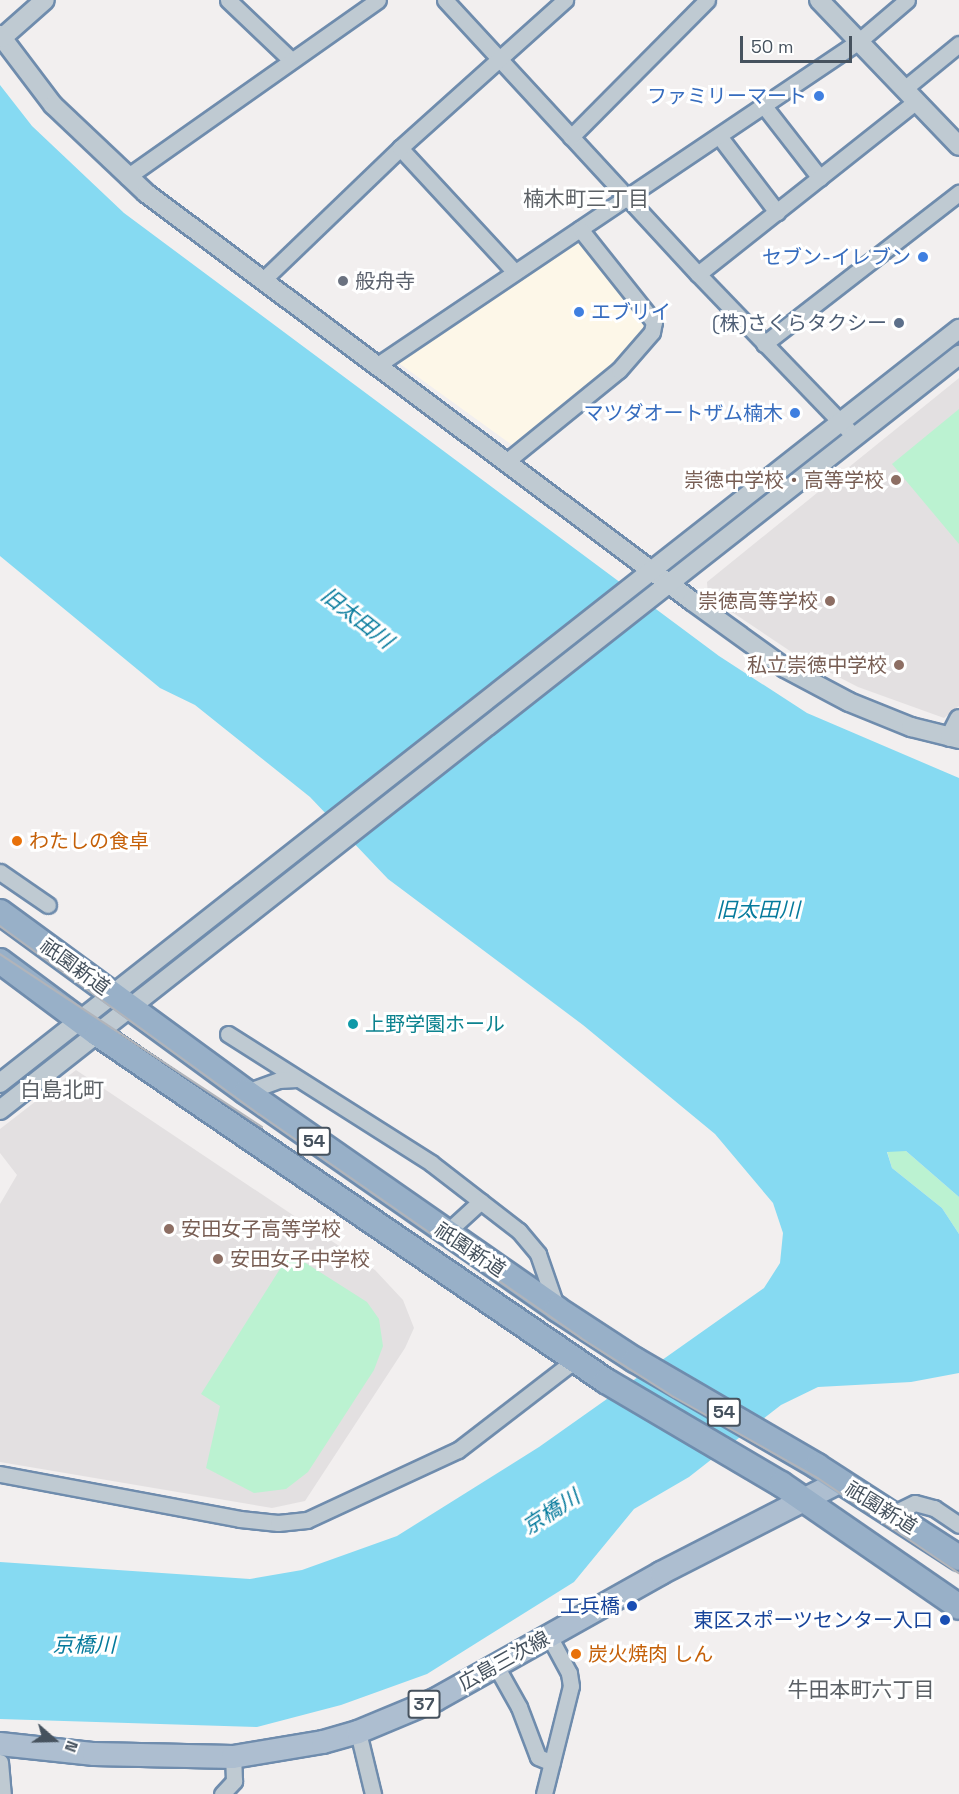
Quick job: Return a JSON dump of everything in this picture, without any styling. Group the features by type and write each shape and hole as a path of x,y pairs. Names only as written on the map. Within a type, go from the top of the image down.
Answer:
{"highway":[{"name":"祇園新道","path":"0,912 246,1092 557,1309 635,1360 813,1464 959,1558"},
{"name":"祇園新道","path":"0,961 89,1027 606,1381 781,1484 959,1607"}],"main road":[{"name":"広島三次線","path":"0,1744 94,1754 233,1757 323,1742 358,1732 435,1700 661,1573 807,1502 839,1482"}],"street":[{"path":"45,0 1,37 53,105 127,177 262,280 379,364 785,668 849,702 955,738 959,719"},
{"path":"228,0 291,60"},
{"path":"127,177 378,0"},
{"path":"445,0 698,274 854,436"},
{"path":"262,280 400,148 565,0"},
{"path":"571,137 707,0"},
{"path":"819,0 959,146"},
{"path":"379,364 764,106 859,40 907,0"},
{"path":"698,274 820,178 910,95 959,44"},
{"path":"764,106 820,178"},
{"path":"719,136 777,212"},
{"path":"400,148 515,272"},
{"path":"764,344 959,193"},
{"path":"507,461 620,370 652,332 654,322 580,229"},
{"path":"122,1002 309,840 959,329"},
{"path":"0,1083 89,1027 323,852 959,355"},
{"path":"1,878 48,905"},
{"path":"0,1110 89,1027"},
{"path":"228,1034 430,1163 519,1231 538,1254 557,1309"},
{"path":"246,1092 279,1080 297,1079"},
{"path":"446,1233 481,1201"},
{"path":"0,1474 240,1520 278,1523 307,1520 458,1450 576,1359"},
{"path":"892,1514 915,1503 934,1508 959,1525"},
{"path":"543,1794 571,1686 569,1673 549,1636"},
{"path":"496,1666 519,1707 538,1756 552,1763"},
{"path":"358,1732 373,1794"},
{"path":"222,1794 234,1781 233,1757"},
{"path":"0,1762 3,1794"}],"shaded area":[{"path":"575,239 583,242 649,322 649,329 616,367 518,445 512,445 400,364 400,354"},
{"name":"崇徳中学校・高等学校","path":"959,378 959,706 944,718 858,687 796,655 708,596 707,582"},
{"path":"76,1070 375,1270 403,1300 414,1328 405,1348 305,1501 272,1508 0,1462 0,1204 17,1175 0,1153 0,1129"}],"green space":[{"path":"959,409 959,544 892,464"},
{"path":"887,1151 906,1151 959,1197 959,1234 942,1208 892,1168"},
{"path":"290,1253 367,1302 379,1319 383,1346 374,1370 308,1472 286,1489 254,1493 206,1468 220,1406 201,1394"}],"water":[{"name":"旧太田川","path":"0,85 32,126 124,213 719,656 807,713 959,778 959,1197 906,1151 887,1152 892,1168 942,1208 959,1234 959,1373 911,1382 818,1387 781,1405 689,1477 634,1509 574,1582 427,1674 341,1705 257,1727 0,1719 0,1562 250,1579 302,1570 397,1536 539,1447 764,1288 780,1263 783,1233 773,1203 715,1134 583,1025 388,879 310,797 195,705 160,688 0,556"}],"tram line":[{"path":"0,926 259,1114 581,1338 674,1397 818,1478 959,1573"},
{"path":"0,954 262,1127"}],"place":[{"name":"ファミリーマート","path":"819,96"},
{"name":"セブン-イレブン","path":"923,257"},
{"name":"般舟寺","path":"343,281"},
{"name":"エブリイ","path":"579,312"},
{"name":"(株)さくらタクシー","path":"899,323"},
{"name":"マツダオートザム楠木","path":"795,413"},
{"name":"崇徳中学校・高等学校","path":"896,480"},
{"name":"崇徳高等学校","path":"830,601"},
{"name":"私立崇徳中学校","path":"899,665"},
{"name":"わたしの食卓","path":"17,841"},
{"name":"上野学園ホール","path":"353,1024"},
{"name":"安田女子高等学校","path":"169,1229"},
{"name":"安田女子中学校","path":"218,1259"},
{"name":"工兵橋","path":"632,1606"},
{"name":"東区スポーツセンター入口","path":"945,1620"},
{"name":"炭火焼肉 しん","path":"576,1654"}],"district":[{"name":"楠木町三丁目","path":"586,199"},
{"name":"白島北町","path":"62,1090"},
{"name":"牛田本町六丁目","path":"861,1690"}],"water label":[{"name":"京橋川","path":"551,1512"},
{"name":"京橋川","path":"84,1645"}]}
